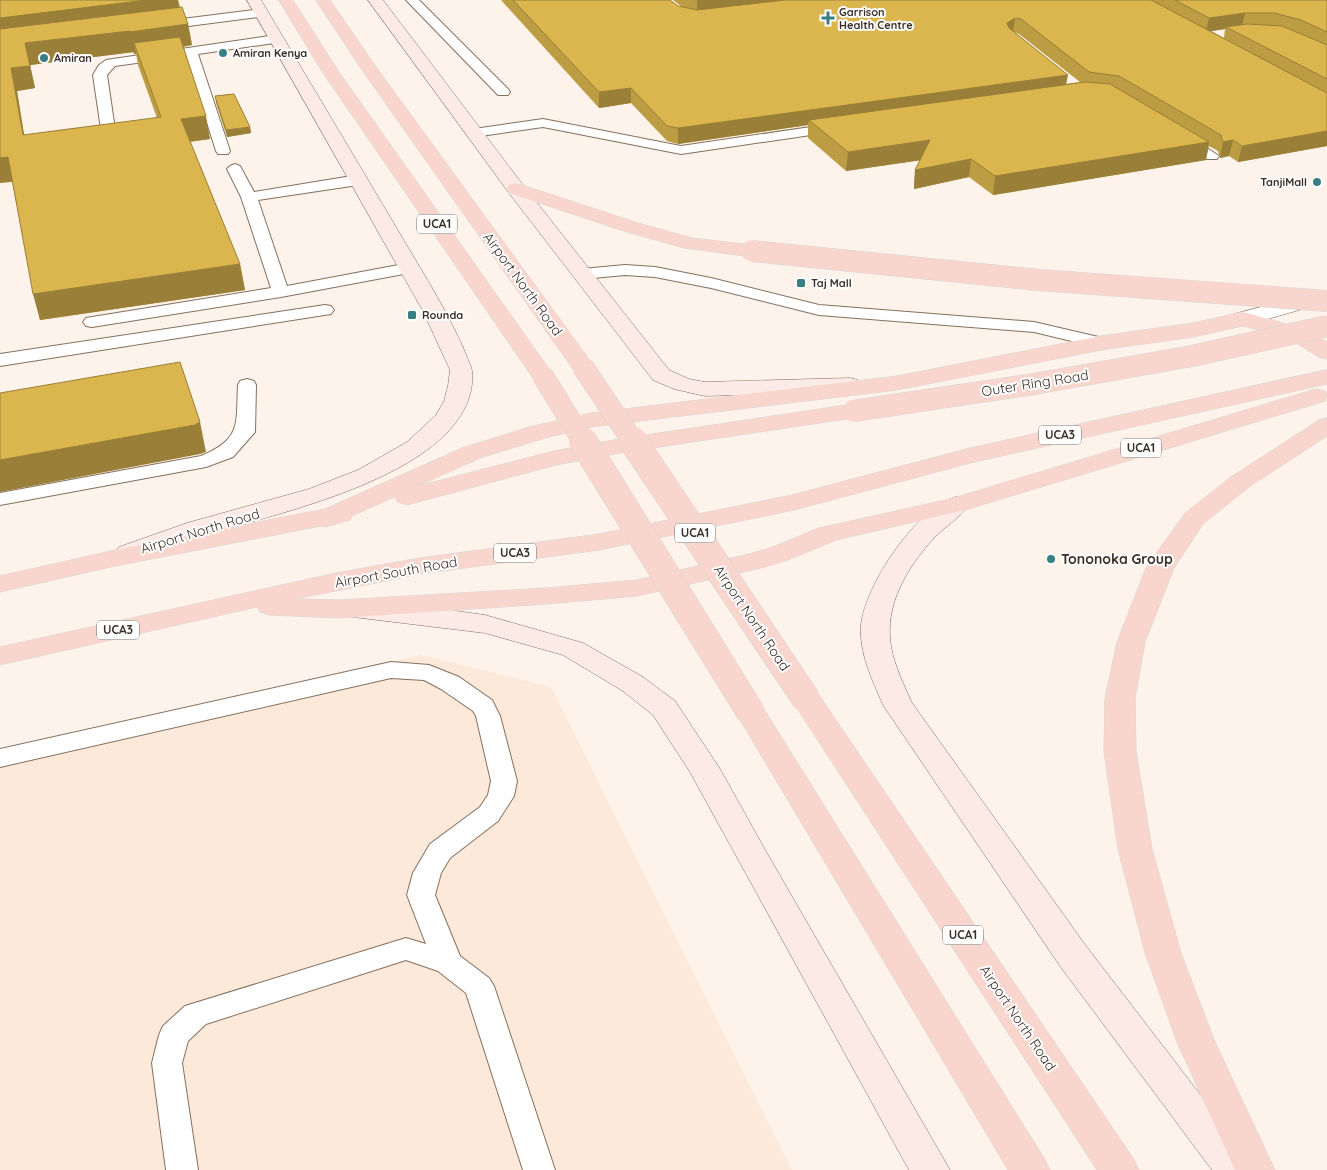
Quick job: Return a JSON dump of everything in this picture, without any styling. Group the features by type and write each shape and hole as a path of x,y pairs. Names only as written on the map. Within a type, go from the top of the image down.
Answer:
{"main road":[{"name":"UCA1","path":"286,0 331,73 543,376 752,713 1030,1170"},
{"name":"Airport North Road","path":"323,0 368,67 583,367 1119,1170"},
{"path":"375,0 516,189 661,375 682,384 706,389 898,384"},
{"name":"Airport North Road","path":"115,558 196,529 263,512 342,486 397,459 416,447 445,419 456,401 460,386 461,370 434,311 258,7"},
{"path":"516,189 634,228 690,244 883,266 1229,295 1327,301"},
{"path":"0,584 115,558 325,519 471,453 538,432 591,420 898,384 1101,343 1193,330 1243,319 1279,328 1304,338 1327,352"},
{"name":"Outer Ring Road","path":"325,519 554,458 1064,378 1192,356 1327,326"},
{"name":"Airport South Road","path":"0,656 336,581 420,566 600,542 794,502 970,455 1327,377"},
{"name":"UCA1","path":"1235,1170 1073,956 898,706 883,670 876,644 877,620 883,596 907,551 934,522 956,505 1327,393"},
{"path":"1255,1170 1196,1042 1163,953 1135,849 1120,751 1120,698 1132,642 1160,568 1194,519 1240,482 1327,425"},
{"path":"339,609 637,588 751,562 779,554 828,534 956,505"},
{"path":"236,604 339,609 435,617 485,624 573,649 602,664 633,684 664,708 704,769 930,1170"}],"street":[{"path":"1243,319 1327,295"}],"lane":[{"path":"412,0 503,92"},
{"path":"145,27 258,7"},
{"path":"109,136 100,75 104,68 111,63 276,39"},
{"path":"191,52 223,151"},
{"path":"474,133 542,123 681,150 856,124"},
{"path":"1170,131 1212,156"},
{"path":"235,169 250,197 281,292"},
{"path":"250,197 358,180"},
{"path":"92,322 281,292 409,268"},
{"path":"582,274 625,270 655,272 711,283 819,310 1034,327 1101,343"},
{"path":"0,360 325,310"},
{"path":"0,499 206,461 226,452 245,432 247,385"},
{"path":"0,758 391,670 429,673 450,683 483,706 488,716 504,781 500,796 489,814 440,851 428,873 421,895 448,963"},
{"path":"182,1170 167,1063 174,1035 196,1015 406,949 448,963 479,986 539,1170"}],"shaded area":[{"path":"420,655 551,687 792,1170 0,1170 0,751"}],"building":[{"path":"0,0 147,0 0,18"},
{"path":"513,0 670,0 678,6 697,10 785,0 1151,0 1327,93 1327,131 1242,146 1233,140 1223,142 1221,135 1119,76 1089,72 1021,19 1015,18 1007,23 1009,28 1068,75 678,128 667,126 631,88 599,92"},
{"path":"1175,0 1327,0 1327,32 1301,20 1274,13 1245,13 1209,18"},
{"path":"182,7 188,24 25,43 30,66 11,68 23,135 161,117 134,43 180,37 206,116 181,119 240,264 33,294 8,157 0,158 0,29"},
{"path":"1247,24 1282,26 1327,45 1327,79 1226,27"},
{"path":"1085,82 1110,84 1209,142 995,176 971,159 915,170 930,140 848,152 809,120"},
{"path":"234,94 250,127 226,130 215,96"},
{"path":"180,362 200,422 195,425 0,460 0,393"}],"place":[{"name":"Garrison Health Centre","path":"828,18"},
{"name":"Amiran Kenya","path":"223,53"},
{"name":"Amiran","path":"44,58"},
{"name":"TanjiMall","path":"1317,182"},
{"name":"Taj Mall","path":"801,283"},
{"name":"Rounda","path":"412,315"},
{"name":"Tononoka Group","path":"1051,559"}]}
